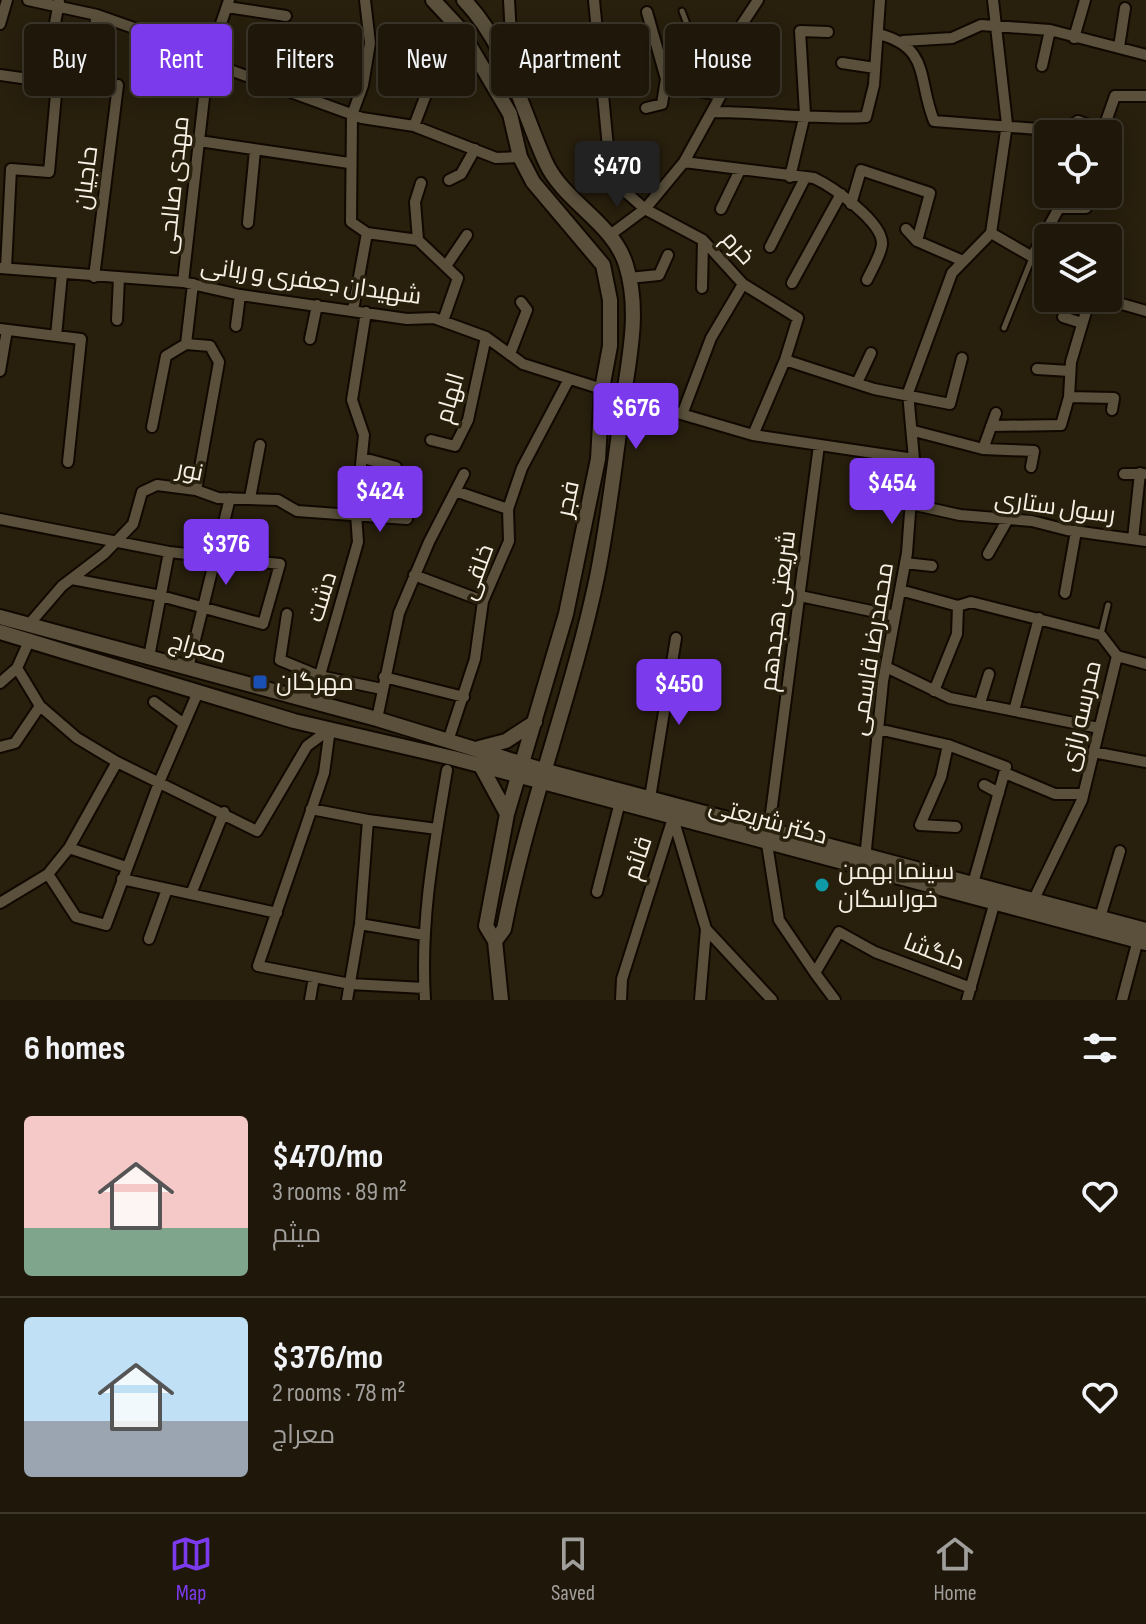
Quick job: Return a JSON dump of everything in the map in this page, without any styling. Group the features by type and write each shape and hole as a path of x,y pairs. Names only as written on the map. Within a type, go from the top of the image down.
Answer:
{"main road":[{"name":"فجر","path":"433,0 460,29 510,114 520,157 533,182 603,265 610,300 598,459 566,614 507,814 486,926 495,941 501,1000"},
{"path":"464,0 491,32"},
{"path":"495,941 504,929 541,777 596,579 623,397 633,352 629,278 625,262 610,235 583,212 545,163 520,96"},
{"path":"602,389 623,397"},
{"name":"معراج","path":"0,617 31,622 476,748 520,771"},
{"name":"معراج","path":"0,632 330,729 482,768 520,771"},
{"path":"476,748 506,741 535,722"},
{"path":"548,754 560,774"},
{"path":"482,768 507,814"},
{"name":"دکتر شریعتی","path":"520,771 1143,936"},
{"name":"دکتر شریعتی","path":"541,777 560,774 621,798"}],"street":[{"path":"0,24 7,0"},
{"path":"28,0 58,3 131,27"},
{"path":"365,0 370,43 363,85 352,115 349,163 351,222 367,233 418,240 458,278 443,321"},
{"path":"509,0 510,24"},
{"name":"خرم","path":"594,0 611,179 645,209 703,240 743,284 798,318 785,360"},
{"path":"742,24 758,0"},
{"path":"714,112 805,114 837,119 866,117 875,68 880,0"},
{"path":"993,0 1007,124 991,233 1033,255 1059,208"},
{"path":"1074,38 1085,0"},
{"path":"54,24 58,3"},
{"path":"228,3 286,16"},
{"name":"مهدی صالحی","path":"221,24 228,3"},
{"path":"1119,47 1125,8"},
{"path":"647,12 665,75"},
{"path":"95,24 97,15"},
{"path":"879,34 903,41 952,38 981,25 1050,30 1146,55"},
{"path":"1042,66 1050,30"},
{"path":"790,177 805,114 800,31 828,32"},
{"path":"903,41 920,63 924,96 934,121 1034,128"},
{"path":"842,63 875,68"},
{"path":"232,71 352,115 414,126 496,158 520,157"},
{"path":"0,75 57,83 49,172 11,169 4,223 3,268"},
{"name":"حاجیان","path":"94,277 118,85"},
{"path":"646,108 662,104 665,85"},
{"name":"مهدی صالحی","path":"186,344 188,283 204,96"},
{"path":"414,126 425,96"},
{"path":"610,235 645,209 684,162 721,96"},
{"path":"1107,120 1115,96 1146,96"},
{"path":"199,141 349,163"},
{"path":"449,180 461,174 475,149"},
{"path":"248,223 255,150"},
{"path":"684,162 824,183 841,194 877,228 882,245 867,280"},
{"path":"721,209 740,170"},
{"path":"851,204 861,170 930,193 917,241"},
{"path":"770,247 805,178"},
{"path":"418,240 415,202 421,183"},
{"path":"792,283 841,194"},
{"path":"906,229 917,241 963,261"},
{"path":"353,310 367,233"},
{"name":"محمدرضا قاسمی","path":"865,862 878,729 905,563 911,504 914,431 908,393 952,273 991,233"},
{"path":"446,266 467,235"},
{"path":"702,288 703,240"},
{"path":"629,278 659,275 668,255"},
{"name":"شهیدان جعفری و ربانی","path":"3,268 188,283 240,295 443,321 486,337 523,364 602,389"},
{"path":"56,336 62,274"},
{"path":"117,320 119,278"},
{"path":"683,412 711,338 743,284"},
{"path":"236,326 240,295"},
{"path":"510,354 527,310 521,302"},
{"path":"1122,304 1146,311"},
{"path":"310,339 317,305"},
{"name":"دشت","path":"312,703 358,542 356,514 364,435 352,400 366,312"},
{"path":"991,426 1061,425 1069,397 1070,371 1086,312"},
{"path":"1063,317 1082,323"},
{"path":"0,371 3,330 81,339 68,462"},
{"name":"الهام","path":"431,440 455,446 468,420 486,337"},
{"path":"152,427 166,356 186,344 210,346 219,362 196,490"},
{"path":"857,383 871,353"},
{"path":"753,435 785,360 857,383 950,404 962,358"},
{"path":"1037,369 1070,371"},
{"name":"خلقی","path":"448,741 475,659 483,601 509,541 508,509 522,468 569,379"},
{"path":"623,397 683,412 753,435 914,459"},
{"path":"1069,397 1114,398 1112,410"},
{"path":"983,449 996,413"},
{"path":"914,431 983,449 1034,451 1031,467"},
{"path":"250,498 260,445"},
{"name":"شریعتی هجدهم","path":"819,445 768,837 779,920 835,1000"},
{"path":"363,458 396,467"},
{"path":"377,719 399,613 414,575 464,474"},
{"path":"1124,474 1143,474 1133,539"},
{"name":"نور","path":"31,622 72,579 133,524 142,492 157,485 230,498 278,500 297,511 407,519"},
{"path":"455,491 508,509"},
{"path":"188,668 230,498"},
{"name":"رسول ستاری","path":"911,504 960,515 1008,519 1146,541"},
{"path":"0,519 169,552 280,564 263,624 161,596 72,579"},
{"path":"988,554 1008,519"},
{"path":"1065,593 1076,531"},
{"path":"149,657 169,552"},
{"path":"905,563 932,566"},
{"path":"414,575 483,601"},
{"name":"مدرسه رازی","path":"900,590 958,606 971,602 1101,635 1117,656 1083,794 1030,906"},
{"path":"800,596 895,616"},
{"path":"934,691 957,634 958,606"},
{"path":"287,614 280,660 319,676 382,689"},
{"path":"1014,711 1039,618"},
{"path":"649,804 676,638"},
{"path":"0,683 17,668 30,639"},
{"path":"1117,656 1146,664"},
{"path":"886,667 934,691 1099,728"},
{"path":"17,668 40,706 77,738 117,762 160,780 257,831 307,746 330,729"},
{"path":"980,703 989,674"},
{"path":"384,677 464,697"},
{"path":"48,874 76,917 106,925 160,780 198,692"},
{"path":"154,702 184,724"},
{"path":"0,747 15,743 40,706"},
{"path":"330,729 324,773 258,966 350,984 424,994 429,866 447,770"},
{"path":"878,729 948,745 1006,767 972,891"},
{"path":"948,745 941,777 920,825 956,827"},
{"path":"1093,752 1146,762"},
{"path":"0,903 48,874 69,848 117,762"},
{"path":"1005,773 1055,794 1083,794"},
{"path":"984,785 999,793"},
{"path":"597,892 621,798"},
{"path":"311,809 437,829"},
{"path":"191,894 224,812"},
{"name":"قائم","path":"674,812 706,929 700,1000"},
{"name":"قائم","path":"621,1000 622,979 674,812"},
{"path":"347,1000 360,924 368,820"},
{"path":"69,848 126,867"},
{"path":"1098,924 1120,851"},
{"path":"122,879 277,913"},
{"path":"149,939 167,889"},
{"path":"967,1000 996,897"},
{"path":"360,924 424,935"},
{"path":"706,929 772,1000"},
{"name":"دلگشا","path":"815,973 839,932 875,952 971,988"},
{"path":"1122,1000 1143,936"},
{"path":"310,1000 314,977"}],"lane":[{"path":"682,11 687,24"},
{"path":"1004,328 1033,255"},
{"path":"1101,635 1108,605"}],"place":[{"name":"مهرگان","path":"260,682"},
{"name":"سینما بهمن خوراسگان","path":"822,885"}]}
